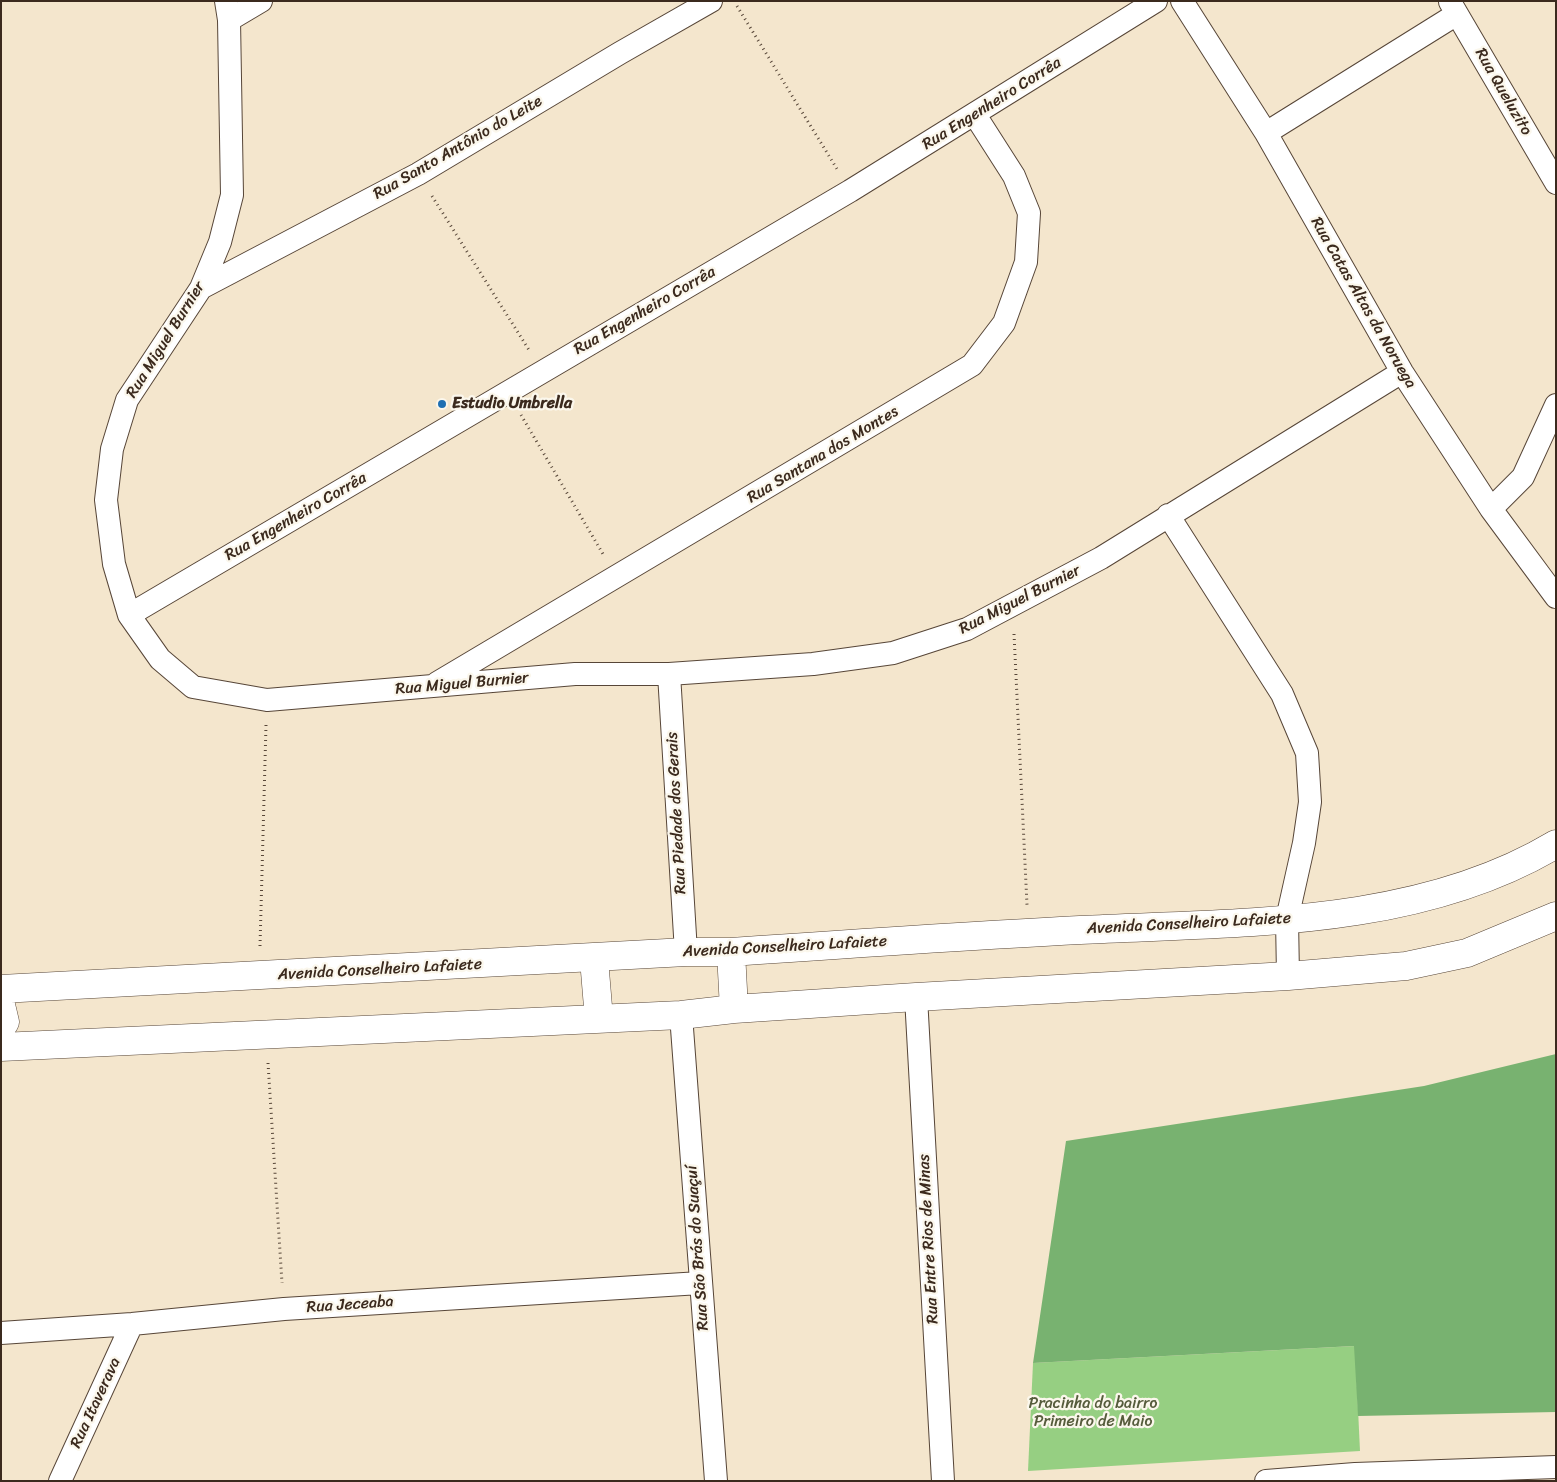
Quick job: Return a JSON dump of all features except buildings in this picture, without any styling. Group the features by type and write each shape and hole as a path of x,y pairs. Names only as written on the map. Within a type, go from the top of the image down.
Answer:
{"street":[{"path":"227,10 261,1"},
{"name":"Rua Santo Antônio do Leite","path":"201,288 418,174 711,1"},
{"name":"Rua Engenheiro Corrêa","path":"129,615 850,191 1156,1"},
{"name":"Rua Catas Altas da Noruega","path":"1182,1 1266,133 1402,372 1491,509 1556,597"},
{"path":"1266,133 1453,7"},
{"name":"Rua Queluzito","path":"1453,7 1556,183"},
{"name":"Rua Miguel Burnier","path":"227,10 232,195 220,242 201,288 128,400 112,449 106,500 114,564 129,615 160,659 193,687 267,700 575,674 669,674 813,664 893,653 968,629 1101,558 1402,372"},
{"name":"Rua Santana dos Montes","path":"432,686 617,578 972,365 1004,323 1026,262 1029,213 1014,176 975,115"},
{"path":"1491,509 1523,477 1556,405"},
{"path":"1168,515 1282,694 1307,753 1310,802 1304,843 1287,919 1288,976"},
{"name":"Rua Piedade dos Gerais","path":"669,674 686,952"},
{"name":"Avenida Conselheiro Lafaiete","path":"1,989 686,952 731,952 1287,919 1396,904 1465,887 1531,859 1556,844"},
{"path":"1,1047 681,1015 734,1009 916,996 1288,976 1406,966 1467,953 1556,916"},
{"path":"731,952 734,1009"},
{"path":"594,958 598,1019"},
{"name":"Rua Entre Rios de Minas","path":"916,996 943,1481"},
{"path":"1,1005 4,1022 1,1028"},
{"name":"Rua São Brás do Suaçuí","path":"681,1015 716,1481"},
{"name":"Rua Jeceaba","path":"1,1333 132,1324 284,1309 700,1283"},
{"name":"Rua Itaverava","path":"60,1481 132,1324"},
{"path":"1266,1481 1556,1467"}],"path":[{"path":"734,1 850,191"},
{"path":"418,174 542,371"},
{"path":"508,392 617,578"},
{"path":"1012,606 1029,933"},
{"path":"260,976 267,700"},
{"path":"266,1036 284,1309"}],"green space":[{"path":"1556,1054 1556,1412 1358,1416 1354,1346 1033,1363 1066,1141 1424,1086"},
{"name":"Pracinha do bairro Primeiro de Maio","path":"1355,1346 1360,1451 1028,1471 1033,1363"}],"place":[{"name":"Estudio Umbrella","path":"442,404"}]}
